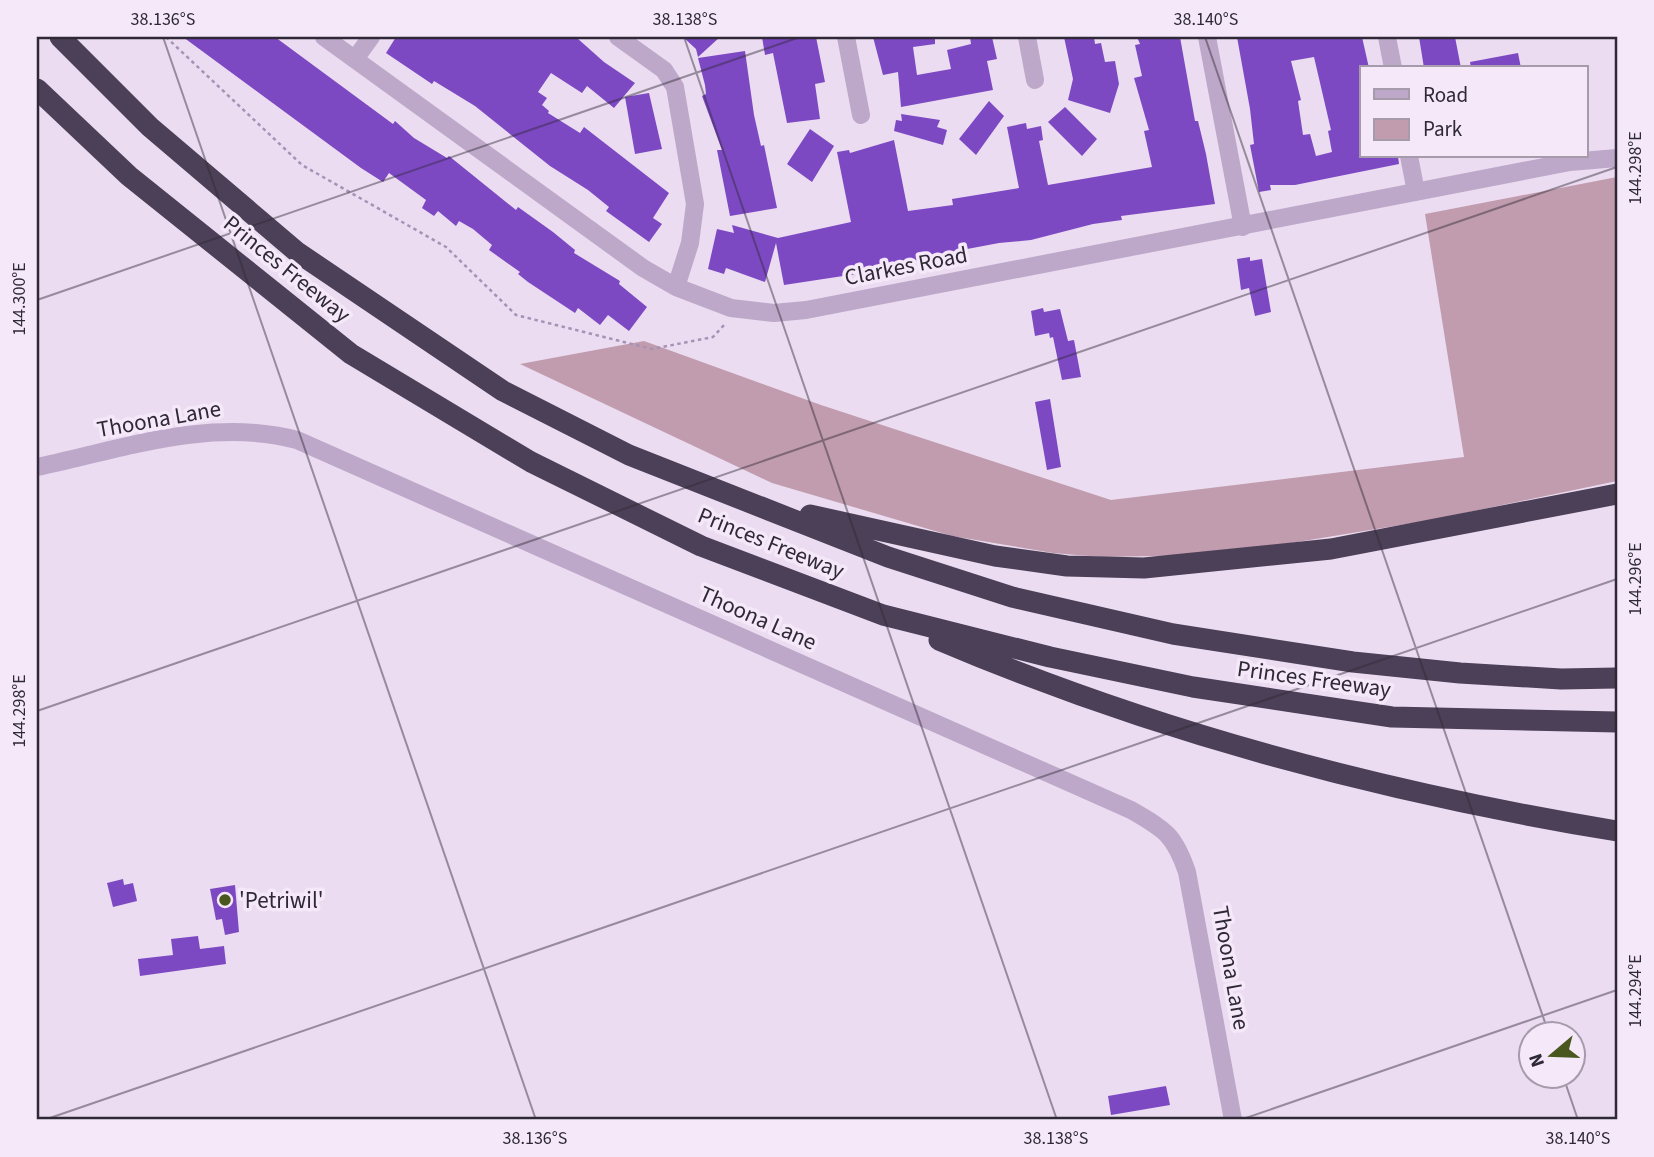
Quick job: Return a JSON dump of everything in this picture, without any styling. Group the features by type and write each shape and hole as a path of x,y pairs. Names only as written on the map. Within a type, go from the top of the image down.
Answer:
{"highway":[{"name":"Princes Freeway","path":"60,37 150,127 297,252 503,391 629,455 757,503 888,557 1012,597 1172,634 1353,662 1460,673 1561,679 1617,678"},
{"name":"Princes Freeway","path":"37,89 129,176 351,354 531,463 701,546 883,615 1050,657 1193,687 1405,718 1617,722"},
{"path":"757,503 995,556 1067,566 1144,568 1232,562 1331,549 1617,494"},
{"path":"883,615 1034,680 1315,768 1539,818 1617,831"}],"street":[{"name":"Clarkes Road","path":"324,37 643,268 676,287 728,307 774,313 806,310 1570,162 1617,158"},
{"path":"355,58 371,37"},
{"path":"618,37 664,70 674,87 695,204 690,243 676,287"},
{"path":"846,37 861,115"},
{"path":"1027,37 1035,80"},
{"path":"1207,37 1242,226"},
{"path":"1387,37 1393,66"},
{"name":"Clarkes Road","path":"1588,156 1617,147"},
{"path":"1409,158 1416,192"},
{"name":"Clarkes Road","path":"1570,162 1583,158"},
{"name":"Thoona Lane","path":"37,467 204,432 264,431 297,440 1131,810 1159,826 1177,844 1187,872 1233,1120"}],"path":[{"path":"166,37 302,165 446,247 516,315 652,348 713,337 722,331 728,307"}],"green space":[{"path":"1617,177 1617,481 1431,520 1205,555 1101,557 1053,553 952,536 772,483 520,364 644,341 821,405 1111,500 1464,457 1425,214"}],"building":[{"path":"183,37 275,37 393,124 395,121 414,138 447,158 449,156 516,210 518,207 553,232 575,250 574,253 620,281 619,284 647,307 629,331 608,315 600,325 578,308 575,313 518,274 520,272 489,250 492,245 473,229 459,221 456,226 438,211 434,216 422,208 426,200 389,173 383,182 361,168"},
{"path":"396,37 577,38 604,62 635,83 614,108 587,86 582,93 551,73 538,92 547,98 542,105 548,113 580,133 584,127 669,193 653,218 662,224 649,242 606,211 609,207 588,190 550,166 475,106 434,81 432,84 386,53"},
{"path":"683,37 720,37 698,57 696,49"},
{"path":"762,37 816,37 825,82 815,84 820,119 787,123 773,53 765,55"},
{"path":"873,37 935,37 935,44 913,47 917,75 951,69 947,50 971,44 970,37 992,37 997,59 987,61 993,90 901,107 898,72 883,75"},
{"path":"1064,37 1094,37 1095,44 1101,43 1105,62 1115,61 1119,84 1110,113 1068,100 1073,79"},
{"path":"1137,37 1180,37 1195,121 1198,121 1206,154 1215,204 1121,216 1122,220 1093,224 1031,240 999,243 875,268 876,271 784,285 776,243 765,282 726,268 724,274 708,269 717,229 734,233 732,225 778,238 851,222 837,152 849,150 850,153 894,140 908,211 953,205 952,199 1019,188 1007,127 1026,123 1027,129 1041,126 1043,140 1039,141 1048,185 1152,167 1144,131 1149,130 1134,78 1142,76 1135,45 1140,44"},
{"path":"1237,37 1362,37 1369,66 1360,66 1360,158 1398,158 1399,164 1295,185 1270,185 1271,190 1259,192 1250,145 1254,144","holes":["1314,57 1331,130 1328,131 1332,152 1316,156 1310,134 1303,135 1298,101 1301,100 1291,61"]},
{"path":"1419,37 1455,37 1461,66 1424,66"},
{"path":"745,51 754,115 761,146 764,145 777,208 730,216 717,150 722,150 702,96 706,94 698,58"},
{"path":"1518,53 1521,66 1471,66 1470,62"},
{"path":"649,93 662,149 635,154 625,97"},
{"path":"989,101 1004,116 976,155 959,139"},
{"path":"1065,107 1097,139 1082,156 1048,122"},
{"path":"901,114 940,120 937,127 947,130 943,145 894,131 896,120 902,121"},
{"path":"810,129 834,146 812,182 787,164"},
{"path":"1250,257 1250,261 1262,259 1271,312 1255,316 1249,288 1241,290 1237,259"},
{"path":"1043,308 1044,312 1060,309 1068,341 1074,340 1081,377 1062,380 1053,337 1050,338 1049,333 1035,336 1031,311"},
{"path":"1050,399 1061,467 1047,470 1035,402"},
{"path":"123,879 124,885 133,883 137,901 113,907 107,883"},
{"name":"'Petriwil'","path":"235,885 239,932 225,935 222,919 216,920 210,889"},
{"path":"198,936 200,949 224,946 226,964 140,976 138,959 173,955 171,939"},
{"path":"1166,1086 1170,1105 1111,1115 1108,1096"}],"place":[{"name":"'Petriwil'","path":"225,900"}]}
